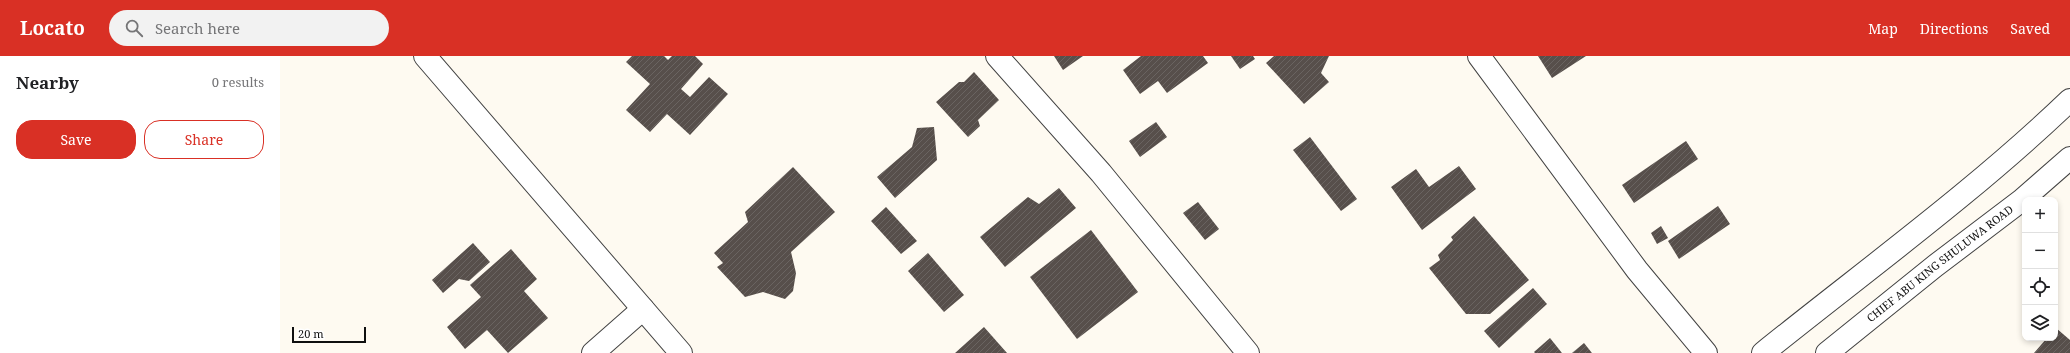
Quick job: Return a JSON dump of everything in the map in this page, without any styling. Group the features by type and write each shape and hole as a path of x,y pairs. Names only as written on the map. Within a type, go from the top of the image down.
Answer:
{"street":[{"path":"425,56 680,353"},
{"path":"997,56 1101,173 1248,353"},
{"path":"1479,56 1637,270 1706,353"},
{"path":"1763,353 1968,192 2030,138 2070,100"},
{"name":"CHIEF ABU KING SHULUWA ROAD","path":"1827,353 1935,266 2022,200 2070,158"},
{"path":"593,353 643,309"}],"building":[{"path":"632,56 664,56 668,60 672,56 695,56 703,64 681,89 690,97 709,77 728,94 690,135 667,114 650,132 626,110 650,84 626,62"},
{"path":"1054,56 1083,56 1063,70"},
{"path":"1141,56 1203,56 1208,63 1167,93 1158,81 1140,94 1123,70"},
{"path":"1231,56 1253,56 1255,59 1240,69"},
{"path":"1274,56 1329,56 1321,73 1329,82 1304,104 1266,63"},
{"path":"1538,56 1586,56 1552,78"},
{"path":"974,72 999,100 978,120 980,126 968,137 936,102 959,82 964,82"},
{"path":"1156,122 1167,137 1140,157 1129,141"},
{"path":"934,127 937,160 895,198 877,177 912,147 917,128"},
{"path":"1310,137 1357,199 1341,211 1293,150"},
{"path":"1686,141 1698,159 1634,203 1622,185"},
{"path":"1459,166 1476,189 1422,230 1391,187 1416,169 1429,187"},
{"path":"793,167 835,212 791,252 796,273 793,291 785,299 763,292 745,297 717,267 723,263 714,253 748,222 745,212"},
{"path":"1059,188 1076,208 1005,267 980,237 1028,197 1039,204"},
{"path":"1198,202 1219,229 1205,240 1183,213"},
{"path":"1718,206 1730,224 1679,259 1668,241"},
{"path":"886,207 917,241 901,254 871,221"},
{"path":"1474,216 1529,280 1490,314 1466,314 1429,268 1440,260 1438,255 1453,240 1451,237"},
{"path":"1661,226 1668,238 1657,244 1651,233"},
{"path":"1091,230 1138,292 1077,339 1030,277"},
{"path":"473,243 490,262 469,281 459,279 443,293 432,280"},
{"path":"511,249 537,279 524,291 548,318 508,353 487,330 465,349 447,327 481,297 470,285"},
{"path":"928,253 964,295 944,312 908,271"},
{"path":"1533,288 1547,304 1499,348 1484,331"},
{"path":"984,327 1007,353 955,353"},
{"path":"2058,330 2070,340 2070,353 2034,353 2044,341 2058,341"},
{"path":"1550,338 1562,353 1534,352"},
{"path":"1584,343 1592,353 1572,353"}]}
